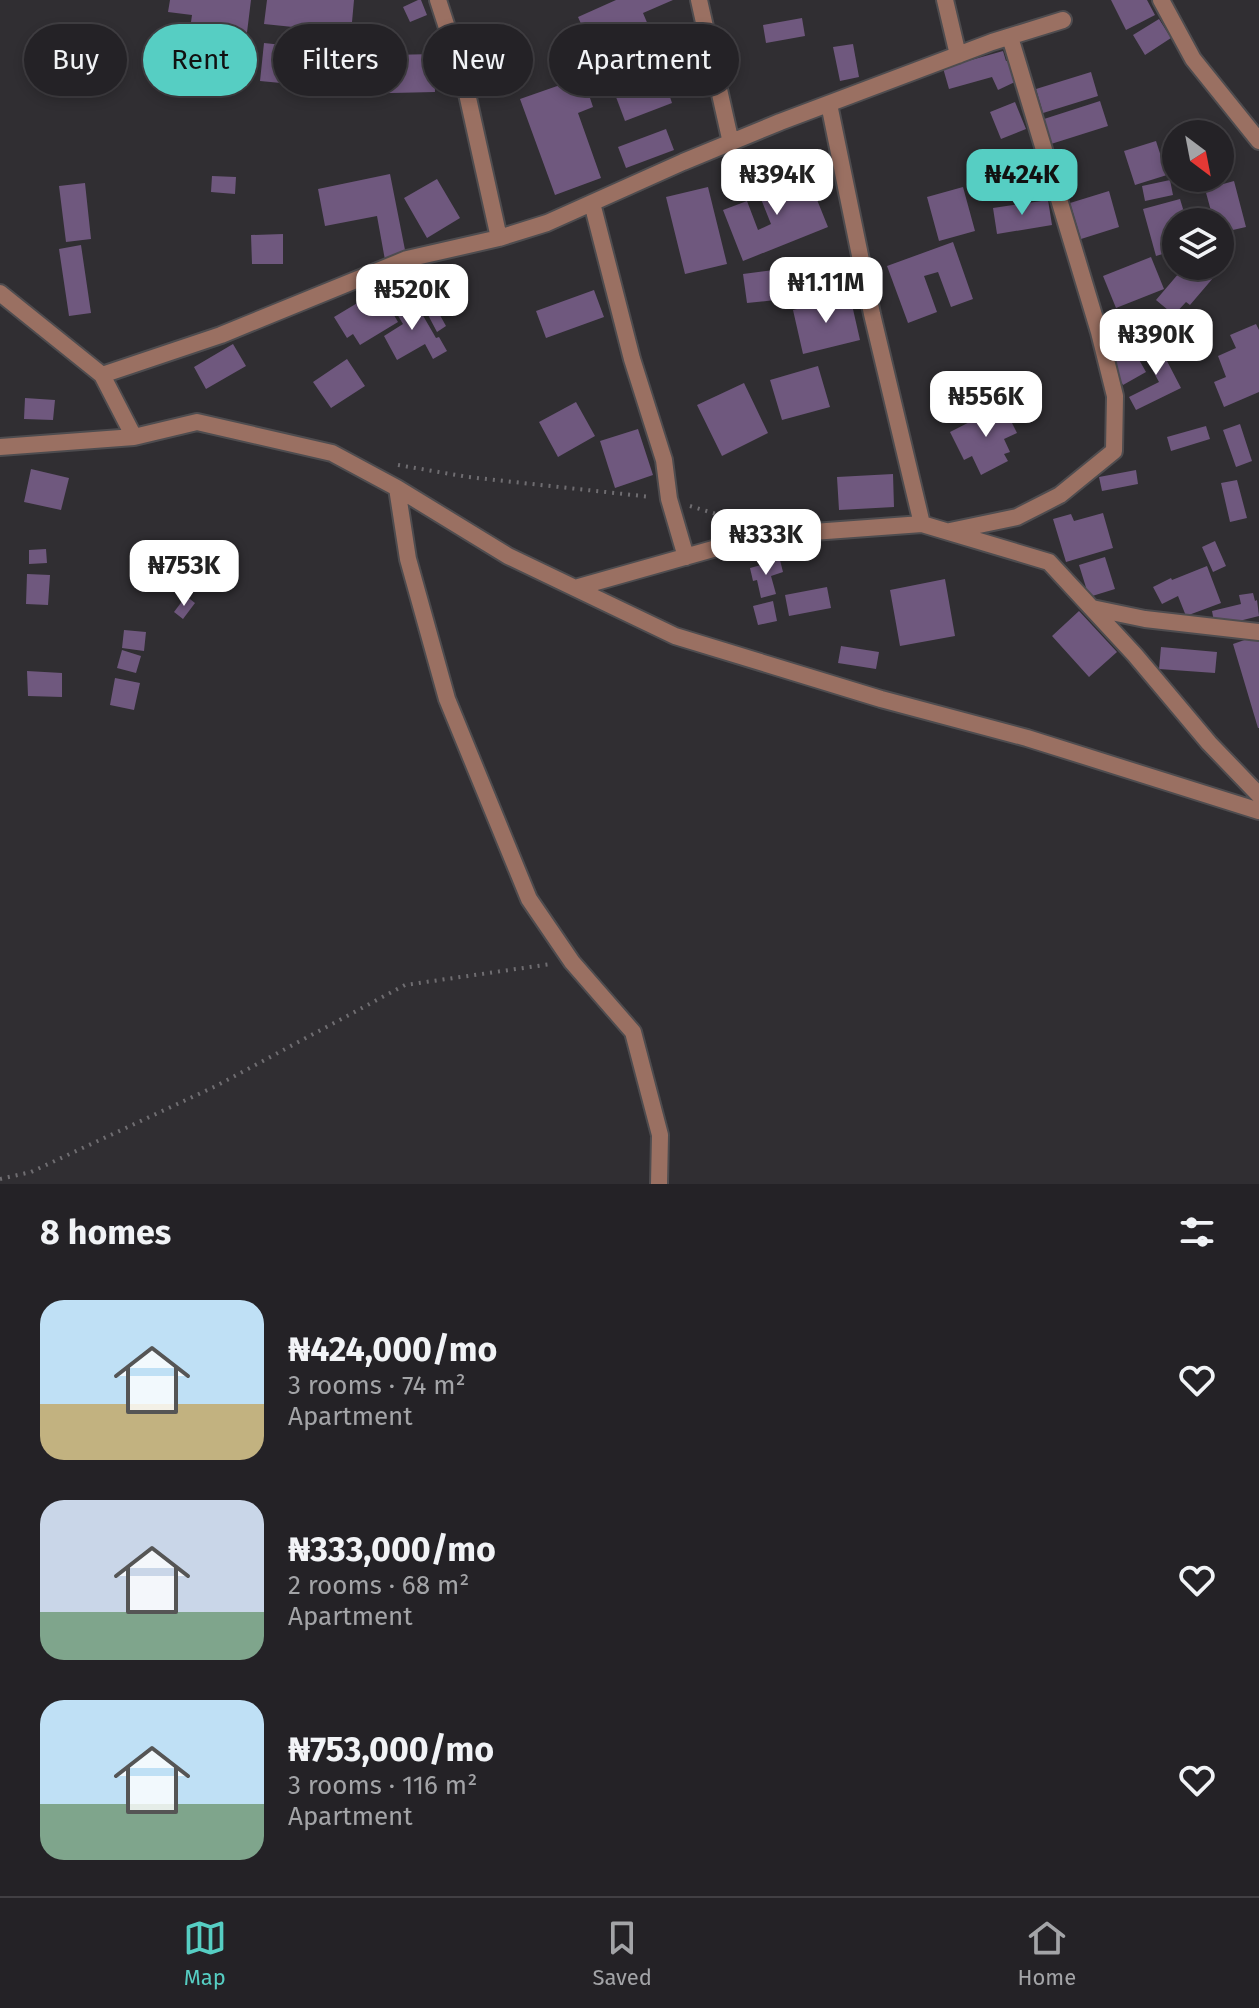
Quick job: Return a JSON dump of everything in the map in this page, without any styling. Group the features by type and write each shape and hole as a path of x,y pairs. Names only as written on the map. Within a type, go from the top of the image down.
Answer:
{"street":[{"path":"438,0 464,80 499,238"},
{"path":"699,0 731,143"},
{"path":"945,0 958,55"},
{"path":"1161,0 1193,59 1259,141"},
{"path":"102,375 221,335 407,259 499,238 547,223 780,122 958,55 1063,20"},
{"path":"949,532 1017,517 1060,495 1114,451 1115,396 1112,383 1010,37"},
{"path":"829,104 872,314 922,524"},
{"path":"592,203 632,359 664,460 669,499 686,557"},
{"path":"0,293 102,375 134,437"},
{"path":"0,447 134,437 197,422 332,453 397,488 508,556 675,636 881,699 1027,738 1259,811"},
{"path":"397,488 408,559 447,699 529,899 572,962 633,1032 660,1135 659,1184"},
{"path":"575,588 759,536 922,524 1049,562 1259,795"},
{"path":"1092,608 1145,619 1259,632"}],"path":[{"path":"392,464 468,477 669,499 748,524"},
{"path":"0,1179 31,1172 216,1086 405,985 572,962"}],"building":[{"path":"170,0 251,0 248,24 191,24 192,15 168,12"},
{"path":"267,0 354,0 352,24 264,24"},
{"path":"421,0 427,15 410,22 403,7"},
{"path":"616,0 673,0 643,13 648,24 581,24 578,17"},
{"path":"1111,0 1147,0 1155,15 1126,30"},
{"path":"802,18 805,36 766,43 763,25"},
{"path":"1159,19 1171,38 1145,55 1133,35"},
{"path":"264,43 273,44 273,82 260,81"},
{"path":"853,44 859,77 840,81 833,47"},
{"path":"1003,51 1017,81 998,90 992,77 949,89 943,68"},
{"path":"423,54 423,92 407,93 407,55"},
{"path":"1091,72 1098,96 1043,113 1036,89"},
{"path":"549,89 549,96 589,96 593,107 578,113 601,178 555,195 520,99"},
{"path":"670,96 672,103 625,121 616,97"},
{"path":"1100,101 1108,126 1051,144 1044,119"},
{"path":"1015,102 1026,129 1001,139 990,112"},
{"path":"666,129 674,150 626,168 618,147"},
{"path":"1156,141 1162,160 1162,177 1135,185 1124,151"},
{"path":"725,156 751,157 750,187 724,185"},
{"path":"1010,167 1015,183 990,191 985,176"},
{"path":"805,170 828,227 743,261 723,210 747,201 758,230 771,224 757,189"},
{"path":"390,174 406,255 385,260 377,216 325,226 318,189"},
{"path":"212,176 236,177 235,194 211,192"},
{"path":"437,179 460,218 427,238 404,198"},
{"path":"1234,181 1246,227 1234,230 1234,208 1210,208 1206,192 1234,192"},
{"path":"1162,182 1162,192 1172,192 1173,195 1145,201 1142,186"},
{"path":"85,183 91,239 66,242 59,186"},
{"path":"708,187 727,264 685,274 666,197"},
{"path":"963,187 975,231 939,241 927,197"},
{"path":"1109,191 1119,227 1081,239 1070,203"},
{"path":"1180,199 1183,208 1162,208 1162,254 1156,256 1143,209"},
{"path":"1048,200 1052,225 997,234 993,208"},
{"path":"283,234 283,264 252,264 251,235"},
{"path":"953,242 973,299 951,307 938,272 924,276 937,312 908,323 887,266"},
{"path":"81,245 91,313 69,316 59,249"},
{"path":"1151,257 1164,289 1116,308 1103,276"},
{"path":"422,263 433,285 408,296 398,275"},
{"path":"782,269 786,299 747,303 743,274"},
{"path":"1173,280 1211,280 1190,305 1186,302 1174,315 1156,300"},
{"path":"379,290 398,322 360,345 353,334 347,338 334,317"},
{"path":"594,290 604,317 546,338 536,311"},
{"path":"407,295 447,351 433,359 425,344 397,360 384,336 403,324 391,304"},
{"path":"850,296 860,340 803,354 793,310"},
{"path":"436,308 446,326 437,332 427,313"},
{"path":"1256,324 1259,330 1259,392 1224,407 1214,382 1226,377 1218,356 1236,348 1230,335"},
{"path":"1155,338 1181,388 1136,410 1129,397 1159,382 1140,347"},
{"path":"1129,342 1146,372 1123,385 1106,355"},
{"path":"233,344 246,366 206,389 194,367"},
{"path":"347,359 365,386 331,408 313,382"},
{"path":"818,366 830,407 782,420 770,380"},
{"path":"744,383 768,433 722,456 697,405"},
{"path":"25,398 55,400 53,420 24,419"},
{"path":"576,402 595,436 558,457 539,422"},
{"path":"1003,405 1017,433 1004,439 1010,452 1004,454 1008,461 981,475 972,456 964,460 950,432"},
{"path":"1240,424 1252,461 1236,467 1223,430"},
{"path":"1206,426 1210,439 1171,451 1167,437"},
{"path":"638,429 653,475 615,488 600,441"},
{"path":"31,469 69,478 61,510 24,502"},
{"path":"1136,470 1138,484 1102,491 1099,477"},
{"path":"893,474 894,507 839,510 837,477"},
{"path":"1237,480 1247,518 1230,522 1221,483"},
{"path":"1103,513 1113,548 1066,562 1053,519 1071,514 1074,521"},
{"path":"1215,541 1226,566 1213,572 1202,547"},
{"path":"46,549 47,563 29,564 29,550"},
{"path":"1105,557 1115,589 1089,597 1079,565"},
{"path":"780,560 783,572 771,576 776,594 761,598 757,580 753,581 750,568"},
{"path":"1207,566 1221,603 1186,616 1178,596 1162,604 1153,587"},
{"path":"27,574 50,575 48,605 26,604"},
{"path":"945,579 955,636 900,646 890,590"},
{"path":"827,587 831,608 789,616 785,595"},
{"path":"1253,593 1259,616 1215,627 1212,611 1241,604 1239,595"},
{"path":"186,596 195,603 183,619 174,612"},
{"path":"773,601 777,621 758,625 753,606"},
{"path":"1079,611 1117,652 1089,677 1052,636"},
{"path":"124,630 146,632 144,651 122,648"},
{"path":"1259,635 1259,728 1258,728 1233,644"},
{"path":"841,646 879,652 876,669 838,663"},
{"path":"1161,647 1217,652 1215,673 1159,669"},
{"path":"122,650 141,656 136,673 117,668"},
{"path":"27,671 62,673 62,697 28,696"},
{"path":"115,678 140,683 134,710 110,705"}]}
